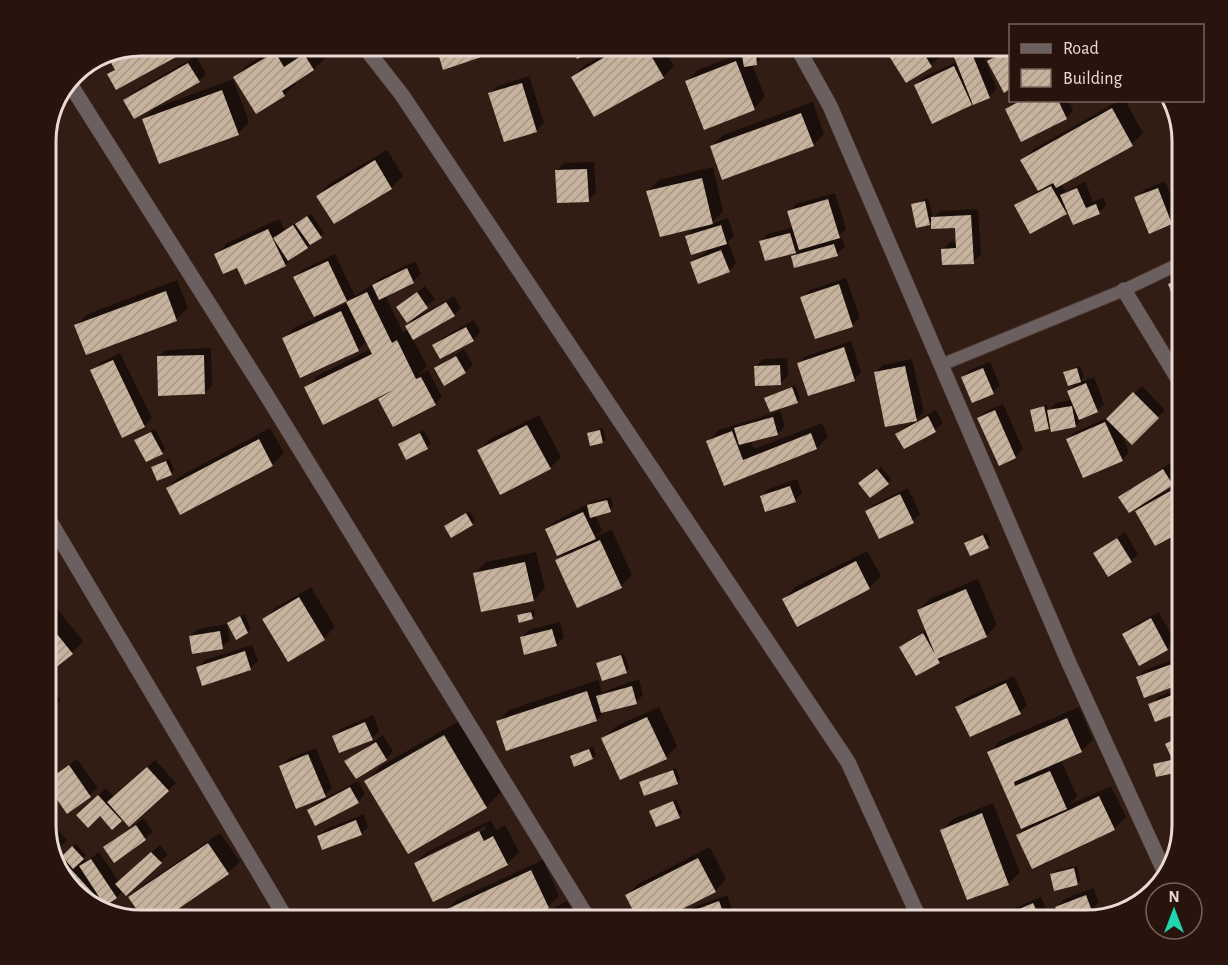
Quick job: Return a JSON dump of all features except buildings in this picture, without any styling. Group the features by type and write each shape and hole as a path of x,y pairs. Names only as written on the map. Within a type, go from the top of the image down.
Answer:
{"street":[{"path":"371,55 409,104 848,762 915,910"},
{"path":"802,55 830,106 1069,663 1162,866"},
{"path":"73,89 264,391 583,910"},
{"path":"1124,290 1172,369"},
{"path":"56,532 281,910"}],"lane":[{"path":"941,365 1124,290 1172,267"}]}
